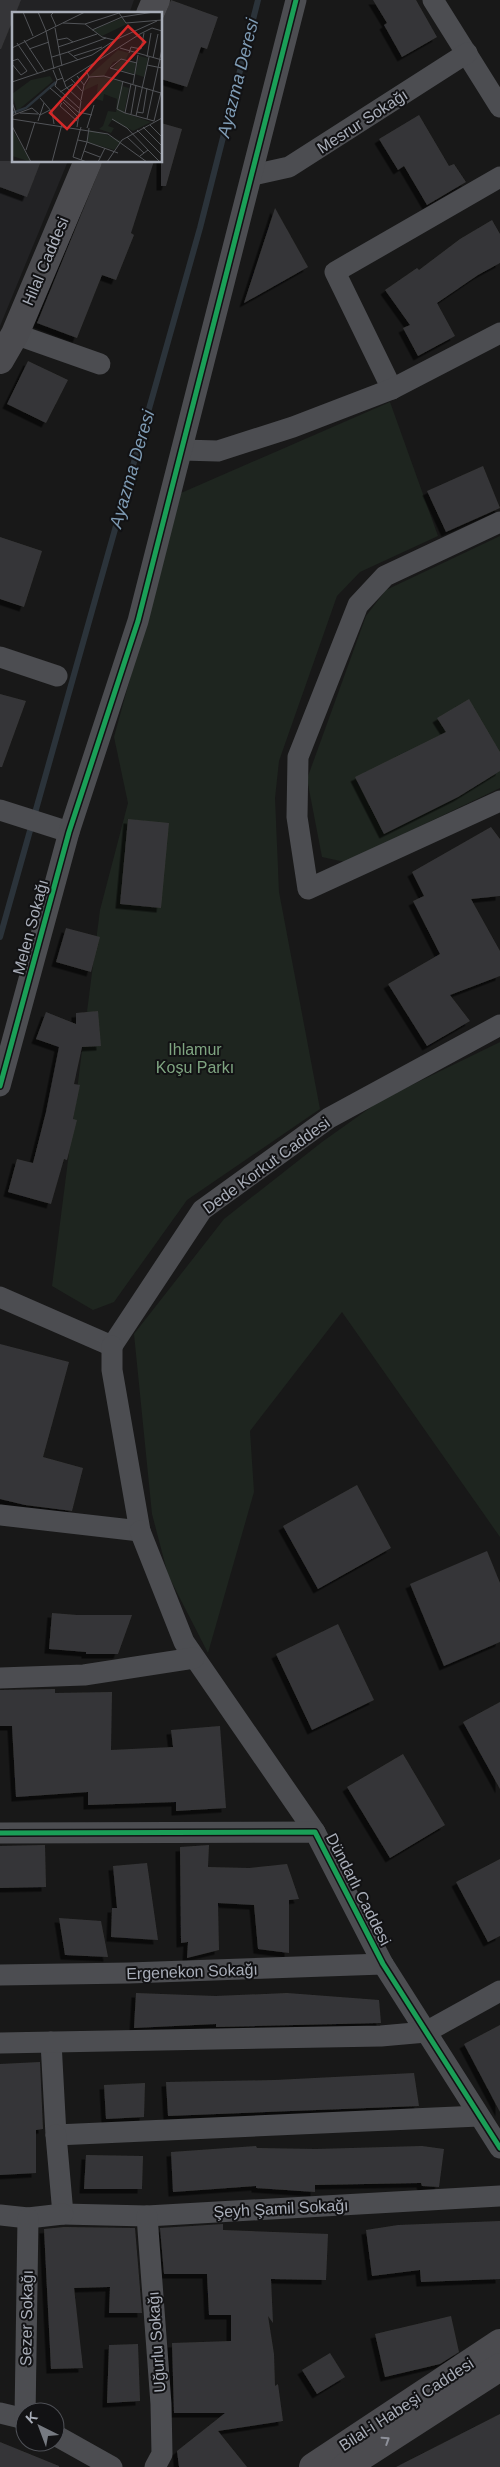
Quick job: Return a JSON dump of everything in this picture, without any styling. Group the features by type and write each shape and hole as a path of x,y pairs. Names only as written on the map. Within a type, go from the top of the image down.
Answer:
{"street":[{"path":"151,12 156,0"},
{"name":"Melen Sokağı","path":"0,1086 69,832 138,621 296,0"},
{"path":"433,0 500,107"},
{"name":"Mesrur Sokağı","path":"252,175 289,167 466,54"},
{"name":"Hilal Caddesi","path":"0,360 15,334 88,162"},
{"path":"392,389 335,272 500,177"},
{"path":"182,450 218,451 293,427 392,389 500,333"},
{"path":"15,334 100,364"},
{"path":"500,522 385,576 358,605 298,756 297,817 308,889 500,801"},
{"path":"0,657 57,676"},
{"path":"9,813 69,832"},
{"name":"Dede Korkut Caddesi","path":"112,1346 202,1210 329,1118 500,1025"},
{"path":"0,1297 112,1346"},
{"name":"Dündarlı Caddesi","path":"112,1346 112,1370 140,1531 184,1642 315,1832 383,1964 500,2148"},
{"path":"0,1514 140,1531"},
{"path":"0,1678 84,1675 194,1658"},
{"name":"Dündarlı Caddesi","path":"0,1833 315,1832"},
{"name":"Ergenekon Sokağı","path":"0,1975 129,1973 383,1964"},
{"path":"0,2043 381,2036 426,2032 500,1991"},
{"path":"51,2042 56,2136 63,2214"},
{"path":"56,2136 478,2116"},
{"name":"Şeyh Şamil Sokağı","path":"0,2214 28,2218 63,2214 147,2216 500,2196"},
{"name":"Uğurlu Sokağı","path":"147,2216 161,2404 162,2454 155,2467"},
{"name":"Sezer Sokağı","path":"25,2402 28,2218"},
{"name":"Bilal-i Habeşi Caddesi","path":"341,2462 500,2343"},
{"name":"Bilal-i Habeşi Caddesi","path":"313,2467 341,2462 500,2367"},
{"path":"0,2413 15,2417"},
{"path":"65,2441 112,2467"}],"shaded area":[{"path":"0,0 134,0 130,12 12,12 12,162 68,162 0,326"}],"green space":[{"name":"Ihlamur Koşu Parkı","path":"390,402 438,536 360,572 337,596 279,761 275,798 279,892 320,1109 187,1200 114,1302 93,1310 52,1286 100,910 128,803 114,737 181,493"},
{"path":"500,536 500,788 345,862 322,857 307,779 366,616 386,590"},
{"path":"500,1042 500,1537 342,1312 250,1431 254,1492 208,1653 168,1575 152,1514 134,1334 224,1219 322,1142 381,1100"}],"building":[{"path":"0,0 21,0 16,12 12,12 12,22 0,49"},
{"path":"171,0 218,17 207,49 201,47 187,87 162,79 162,22"},
{"path":"373,0 416,0 437,37 402,57 384,25 387,23"},
{"path":"419,115 449,166 454,164 466,182 427,205 404,166 398,170 379,139"},
{"path":"162,123 182,129 166,186 161,186"},
{"path":"0,161 41,162 27,197 0,187"},
{"path":"103,162 154,162 131,233 134,235 116,280 102,275 77,338 37,323"},
{"path":"275,208 308,267 244,303"},
{"path":"492,220 500,234 500,263 478,275 437,303 455,336 418,356 403,328 410,325 385,290 417,268 419,270 460,239"},
{"path":"28,361 68,380 46,423 7,404"},
{"path":"483,466 500,508 446,532 427,491"},
{"path":"0,537 42,551 24,607 0,599"},
{"path":"0,694 26,701 2,767 0,767"},
{"path":"469,699 500,752 500,771 458,797 384,834 355,777 446,732 437,718"},
{"path":"128,819 169,823 161,908 120,904"},
{"path":"491,827 500,839 500,896 471,899 500,951 500,976 450,995 470,1021 427,1046 388,984 440,954 413,901 424,896 412,872"},
{"path":"66,928 100,937 91,972 56,962"},
{"path":"98,1011 101,1046 82,1047 74,1084 80,1085 73,1119 77,1120 67,1160 64,1159 51,1204 8,1192 17,1159 33,1163 46,1112 59,1047 36,1039 46,1012 76,1024 76,1013"},
{"path":"0,1344 69,1362 43,1457 83,1468 72,1511 25,1505 0,1499"},
{"path":"357,1485 391,1548 318,1589 283,1526"},
{"path":"487,1551 500,1583 500,1642 444,1666 410,1584"},
{"path":"52,1613 132,1615 118,1654 86,1654 86,1652 49,1649"},
{"path":"338,1624 374,1700 312,1730 276,1654"},
{"path":"55,1689 55,1693 112,1692 111,1750 173,1747 171,1730 220,1726 226,1808 176,1811 176,1802 88,1805 88,1792 16,1797 12,1726 0,1726 0,1690"},
{"path":"500,1702 500,1789 463,1722"},
{"path":"403,1754 445,1825 390,1858 347,1787"},
{"path":"45,1845 46,1887 0,1888 0,1846"},
{"path":"209,1845 208,1867 249,1868 287,1864 299,1899 289,1900 289,1953 258,1949 254,1905 218,1903 219,1950 187,1958 188,1942 181,1943 180,1847"},
{"path":"500,1859 500,1936 488,1942 456,1882"},
{"path":"147,1863 158,1940 111,1937 112,1908 117,1908 113,1866"},
{"path":"59,1918 101,1921 108,1957 65,1955"},
{"path":"136,1993 215,1996 287,1993 379,2000 381,2023 216,2027 216,2024 134,2028"},
{"path":"500,2025 500,2112 464,2044"},
{"path":"40,2062 43,2129 36,2130 36,2173 0,2175 0,2064"},
{"path":"414,2073 419,2106 168,2116 166,2082 275,2080"},
{"path":"145,2083 144,2117 106,2119 104,2085"},
{"path":"256,2146 257,2148 316,2149 422,2146 444,2149 439,2187 422,2186 421,2183 315,2185 315,2192 256,2188 256,2186 173,2192 171,2152"},
{"path":"86,2155 143,2156 142,2189 84,2189"},
{"path":"500,2221 500,2279 421,2282 420,2270 372,2276 366,2230 398,2225"},
{"path":"223,2224 223,2230 328,2234 326,2280 271,2279 273,2323 268,2316 274,2354 275,2386 278,2384 283,2421 218,2431 247,2467 179,2467 177,2451 225,2413 174,2413 172,2343 231,2341 231,2315 209,2315 207,2274 164,2274 160,2228"},
{"path":"64,2227 135,2228 142,2313 109,2313 110,2287 74,2288 83,2368 51,2369 44,2229"},
{"path":"451,2316 459,2352 440,2364 385,2377 375,2334"},
{"path":"138,2344 140,2401 107,2403 109,2345"},
{"path":"330,2353 345,2377 317,2394 302,2370"},
{"path":"500,2414 500,2467 396,2467"},
{"path":"0,2442 15,2448 15,2452 25,2452 59,2466 59,2467 0,2467"}],"waterway":[{"name":"Ayazma Deresi","path":"0,937 200,228 258,0"}],"cycle path":[{"path":"0,1086 69,832 138,621 296,0"},
{"path":"0,1833 315,1832 383,1964 500,2148"}]}
